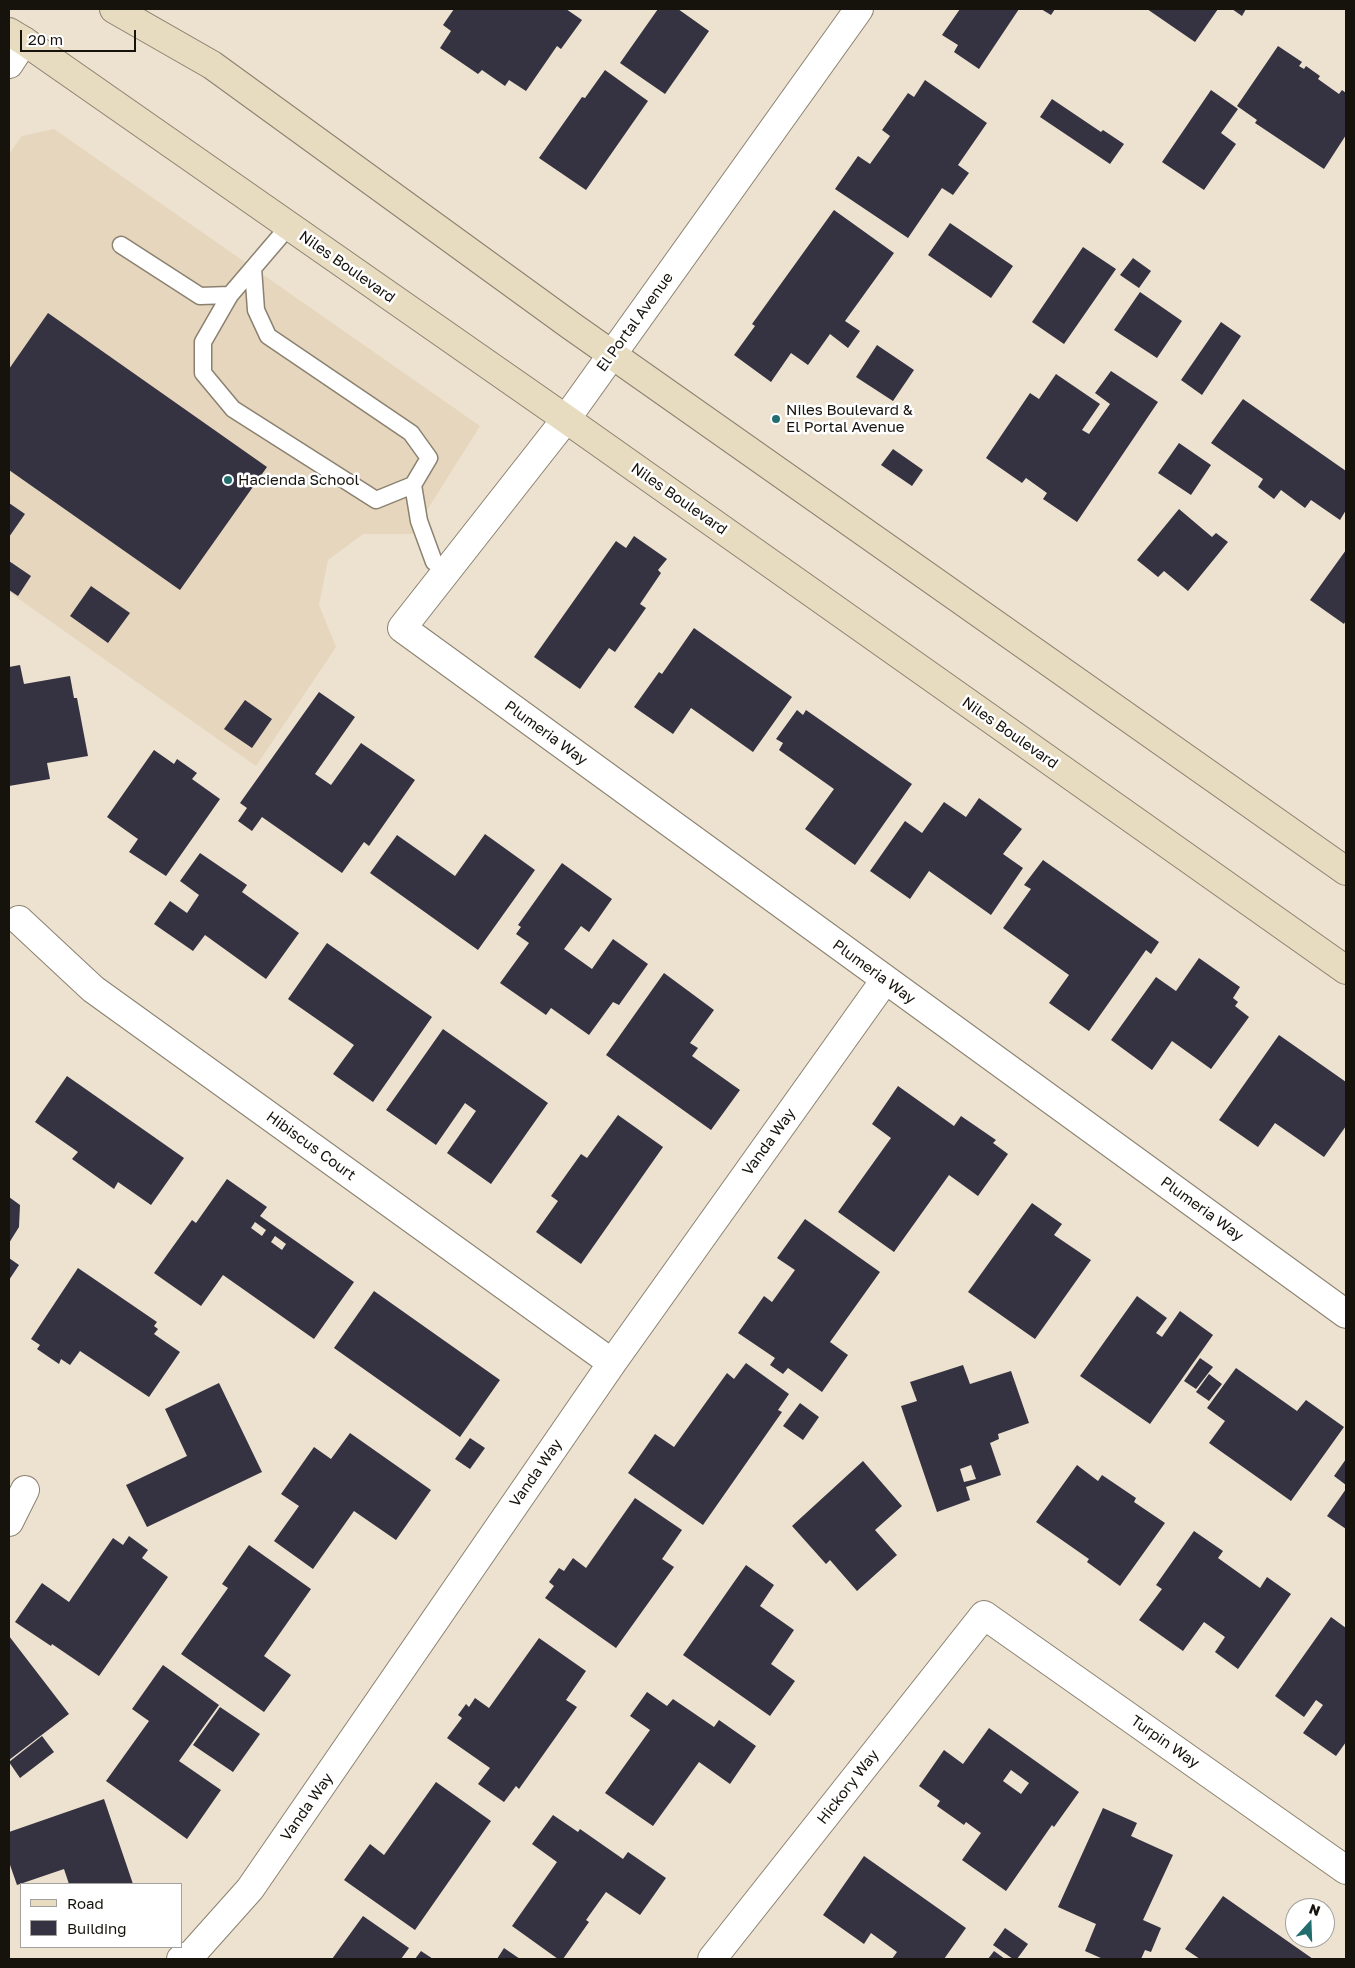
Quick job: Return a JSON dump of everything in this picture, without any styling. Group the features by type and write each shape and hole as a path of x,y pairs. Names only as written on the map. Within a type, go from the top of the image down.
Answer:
{"main road":[{"path":"114,9 212,64 562,319 1346,871"},
{"name":"Niles Boulevard","path":"16,36 566,419 1346,970"}],"street":[{"path":"138,9 212,64"},
{"name":"El Portal Avenue","path":"402,628 566,419 859,9"},
{"path":"9,64 16,36"},
{"name":"Plumeria Way","path":"402,628 1346,1314"},
{"name":"Hibiscus Court","path":"19,920 93,989 612,1363"},
{"name":"Vanda Way","path":"181,1959 192,1954 250,1889 612,1363 885,980"},
{"path":"9,1522 25,1490"},
{"name":"Turpin Way","path":"984,1615 1346,1870"},
{"name":"Hickory Way","path":"715,1958 984,1615"}],"lane":[{"path":"253,268 256,310 268,336 411,433 429,458 413,485 376,500 233,409 203,373 203,342 230,295 253,268 289,226"},
{"path":"121,245 200,296 230,295"},
{"path":"413,485 419,521 434,562 448,570"}],"shaded area":[{"name":"Hacienda School","path":"54,129 480,426 412,534 363,534 328,560 319,605 336,647 256,766 9,592 9,154 22,136"}],"building":[{"path":"454,9 566,9 582,20 561,49 557,46 526,91 509,80 505,86 482,70 478,74 440,48 451,31 443,25"},
{"path":"658,9 678,9 709,31 665,94 620,63"},
{"path":"960,9 1019,9 979,69 954,52 958,45 942,35"},
{"path":"1041,9 1055,9 1051,15"},
{"path":"1147,9 1218,9 1195,42"},
{"path":"1232,9 1246,9 1242,16"},
{"path":"1278,46 1302,62 1299,66 1304,69 1306,66 1320,76 1318,79 1339,94 1342,90 1346,93 1346,135 1324,169 1255,123 1257,120 1237,106"},
{"path":"605,70 648,101 586,190 539,158 582,97 585,98"},
{"path":"925,80 987,123 958,165 969,173 953,195 942,188 908,238 835,189 858,156 870,164 890,136 882,130 908,93 914,97"},
{"path":"1211,90 1238,109 1221,133 1236,144 1204,190 1162,162"},
{"path":"1052,99 1101,132 1103,130 1124,144 1110,164 1040,117"},
{"path":"834,210 894,253 845,321 860,331 848,348 830,334 808,365 791,353 771,382 734,355 755,326 752,324"},
{"path":"950,223 1013,266 991,298 928,255"},
{"path":"1083,247 1116,269 1064,344 1032,322"},
{"path":"1133,258 1151,271 1139,288 1120,275"},
{"path":"1140,292 1182,321 1157,358 1114,330"},
{"path":"48,313 267,467 180,590 9,470 9,369"},
{"path":"1221,322 1241,336 1202,395 1181,380"},
{"path":"877,345 914,370 893,401 856,377"},
{"path":"1111,371 1158,402 1077,522 1043,499 1047,493 1026,478 1022,483 986,458 1030,393 1039,399 1056,374 1100,404 1082,430 1089,434 1110,404 1095,393"},
{"path":"1243,399 1346,471 1346,510 1340,520 1311,500 1305,508 1281,490 1274,499 1258,487 1263,479 1211,443"},
{"path":"1179,443 1211,465 1191,495 1158,473"},
{"path":"893,449 923,470 912,486 881,465"},
{"path":"9,503 25,514 9,537"},
{"path":"1179,509 1212,537 1216,533 1228,542 1188,591 1164,571 1158,577 1137,560"},
{"path":"634,536 667,559 658,570 661,573 640,604 646,608 615,652 609,648 580,689 534,657 616,541 626,548"},
{"path":"1346,550 1346,620 1344,624 1310,600"},
{"path":"9,561 31,576 18,596 9,590"},
{"path":"91,586 130,613 108,643 70,616"},
{"path":"694,628 792,697 753,752 691,708 673,734 634,707 659,672 662,674"},
{"path":"20,665 24,684 70,676 74,698 77,698 88,756 47,763 50,779 9,786 9,667"},
{"path":"319,692 355,717 315,774 331,785 361,743 415,780 369,846 364,842 342,873 262,817 252,831 238,821 247,808 240,803"},
{"path":"245,700 272,719 252,748 224,729"},
{"path":"797,710 803,715 806,710 912,784 855,865 805,829 834,789 779,750 783,743 776,739"},
{"path":"154,750 174,764 177,759 197,773 192,779 220,799 166,876 129,852 138,839 107,817"},
{"path":"979,798 1022,829 1003,854 1023,868 991,915 929,871 910,899 870,871 905,821 922,833 944,802 966,817"},
{"path":"485,834 535,870 478,950 370,873 397,835 455,876"},
{"path":"200,853 247,885 242,892 299,933 266,979 205,935 193,951 154,924 170,901 187,913 199,895 180,881"},
{"path":"1043,860 1159,942 1151,954 1146,950 1089,1031 1049,1003 1069,975 1003,928 1031,889 1024,885"},
{"path":"562,863 612,899 589,932 581,926 564,949 592,969 613,939 648,964 619,1005 613,1002 589,1035 551,1008 546,1015 500,983 529,943 516,934 521,927 518,925"},
{"path":"327,943 432,1017 373,1102 333,1074 354,1045 288,999"},
{"path":"1199,958 1240,987 1233,998 1238,1002 1235,1006 1249,1017 1211,1069 1172,1041 1152,1070 1111,1040 1156,977 1176,991"},
{"path":"664,973 714,1010 690,1043 698,1048 692,1056 740,1090 711,1130 606,1055"},
{"path":"443,1029 548,1103 491,1184 447,1153 476,1111 465,1103 436,1145 386,1110"},
{"path":"1279,1035 1346,1082 1346,1126 1324,1157 1275,1123 1258,1147 1219,1120"},
{"path":"67,1076 184,1158 151,1205 118,1182 114,1189 72,1159 78,1152 35,1122"},
{"path":"898,1086 954,1126 961,1116 996,1140 993,1143 1008,1154 978,1196 949,1175 894,1252 838,1212 891,1138 872,1124"},
{"path":"618,1115 663,1147 581,1264 536,1232 558,1201 551,1196 581,1154 587,1158"},
{"path":"227,1179 267,1207 260,1216 354,1282 314,1339 223,1275 201,1306 154,1273 192,1220 196,1223","holes":["255,1222 266,1230 262,1236 251,1228","275,1236 286,1244 282,1250 271,1242"]},
{"path":"9,1197 20,1205 19,1227 9,1243"},
{"path":"1032,1203 1062,1224 1054,1235 1091,1260 1035,1339 968,1292"},
{"path":"805,1219 880,1272 830,1342 848,1355 822,1392 788,1368 783,1374 770,1365 775,1358 738,1333 764,1296 772,1302 795,1270 777,1258"},
{"path":"9,1258 19,1265 9,1280"},
{"path":"78,1268 157,1322 154,1326 158,1329 154,1334 180,1352 149,1397 80,1351 70,1365 61,1359 59,1364 37,1349 40,1345 31,1339"},
{"path":"374,1291 500,1380 460,1437 334,1348"},
{"path":"1137,1296 1167,1318 1156,1333 1162,1337 1180,1311 1213,1335 1150,1424 1080,1376"},
{"path":"1200,1358 1213,1367 1196,1389 1184,1381"},
{"path":"746,1363 789,1394 778,1410 782,1412 703,1525 628,1473 655,1434 674,1447 727,1373 734,1379"},
{"path":"963,1365 970,1384 1011,1371 1029,1423 998,1434 999,1439 990,1443 1001,1475 966,1487 970,1500 937,1512 901,1406 917,1401 910,1382","holes":["971,1465 976,1479 964,1482 960,1469"]},
{"path":"1236,1368 1297,1411 1306,1400 1344,1427 1291,1501 1209,1443 1225,1421 1207,1408"},
{"path":"1209,1374 1222,1384 1209,1401 1196,1392"},
{"path":"219,1383 262,1472 147,1527 126,1485 187,1456 165,1409"},
{"path":"800,1403 819,1417 803,1440 783,1426"},
{"path":"350,1433 431,1490 396,1540 354,1511 313,1569 274,1541 299,1506 281,1494 314,1447 331,1459"},
{"path":"470,1438 485,1448 470,1469 455,1459"},
{"path":"1346,1459 1346,1485 1334,1476"},
{"path":"863,1461 902,1506 875,1530 897,1555 857,1591 830,1560 826,1564 792,1526"},
{"path":"1077,1465 1098,1481 1102,1475 1136,1498 1134,1502 1165,1523 1120,1586 1087,1562 1089,1559 1036,1522"},
{"path":"1346,1489 1346,1529 1327,1516"},
{"path":"635,1498 682,1530 662,1559 674,1567 616,1648 545,1598 554,1586 549,1582 559,1568 564,1571 573,1558 586,1568"},
{"path":"1194,1531 1223,1551 1218,1558 1260,1588 1267,1577 1291,1594 1238,1669 1215,1652 1225,1637 1204,1622 1183,1651 1139,1620 1162,1589 1156,1585"},
{"path":"129,1536 148,1550 142,1558 168,1577 99,1676 52,1644 51,1646 15,1622 42,1583 69,1602 113,1538 123,1545"},
{"path":"249,1545 311,1589 264,1656 291,1675 264,1712 181,1654 228,1588 222,1584"},
{"path":"746,1565 774,1585 760,1606 794,1630 771,1664 795,1681 770,1716 683,1655"},
{"path":"1331,1617 1346,1628 1346,1742 1336,1756 1303,1733 1323,1705 1316,1700 1304,1717 1275,1696"},
{"path":"9,1636 69,1714 9,1760"},
{"path":"539,1638 586,1671 566,1700 577,1707 519,1789 516,1786 504,1802 478,1784 490,1768 447,1738 462,1718 458,1715 466,1704 469,1707 475,1698 489,1708"},
{"path":"163,1665 219,1705 179,1761 221,1790 187,1839 106,1781 149,1721 132,1709"},
{"path":"647,1692 667,1706 673,1699 714,1727 719,1720 756,1746 730,1784 699,1762 653,1826 605,1793 650,1730 630,1716"},
{"path":"220,1707 260,1734 233,1772 193,1745"},
{"path":"989,1728 1079,1792 1054,1827 1052,1825 1006,1891 962,1860 981,1833 966,1822 964,1825 937,1806 940,1801 919,1786 944,1750 963,1764","holes":["1011,1770 1029,1783 1021,1794 1003,1781"]},
{"path":"42,1736 54,1752 20,1778 9,1762"},
{"path":"436,1782 491,1821 415,1930 344,1880 370,1844 384,1855"},
{"path":"104,1799 133,1883 69,1883 64,1869 17,1885 9,1862 9,1832"},
{"path":"1103,1808 1137,1823 1131,1836 1173,1855 1143,1920 1161,1928 1151,1952 1145,1950 1141,1959 1103,1959 1085,1951 1096,1924 1058,1907"},
{"path":"553,1815 578,1832 580,1829 623,1859 628,1852 666,1878 640,1915 606,1892 586,1920 589,1922 563,1959 558,1959 512,1926 557,1862 532,1844"},
{"path":"864,1856 966,1928 944,1959 892,1959 897,1952 871,1933 864,1944 823,1915"},
{"path":"1223,1896 1285,1939 1285,1948 1297,1948 1313,1959 1200,1959 1185,1949"},
{"path":"363,1916 409,1948 401,1959 332,1959"},
{"path":"1005,1928 1028,1944 1017,1959 1013,1959 993,1945"},
{"path":"504,1948 520,1959 497,1959"},
{"path":"421,1951 433,1959 415,1959"},
{"path":"994,1951 1005,1959 988,1959"}],"place":[{"name":"Niles Boulevard & El Portal Avenue","path":"776,419"},
{"name":"Hacienda School","path":"228,480"}]}
